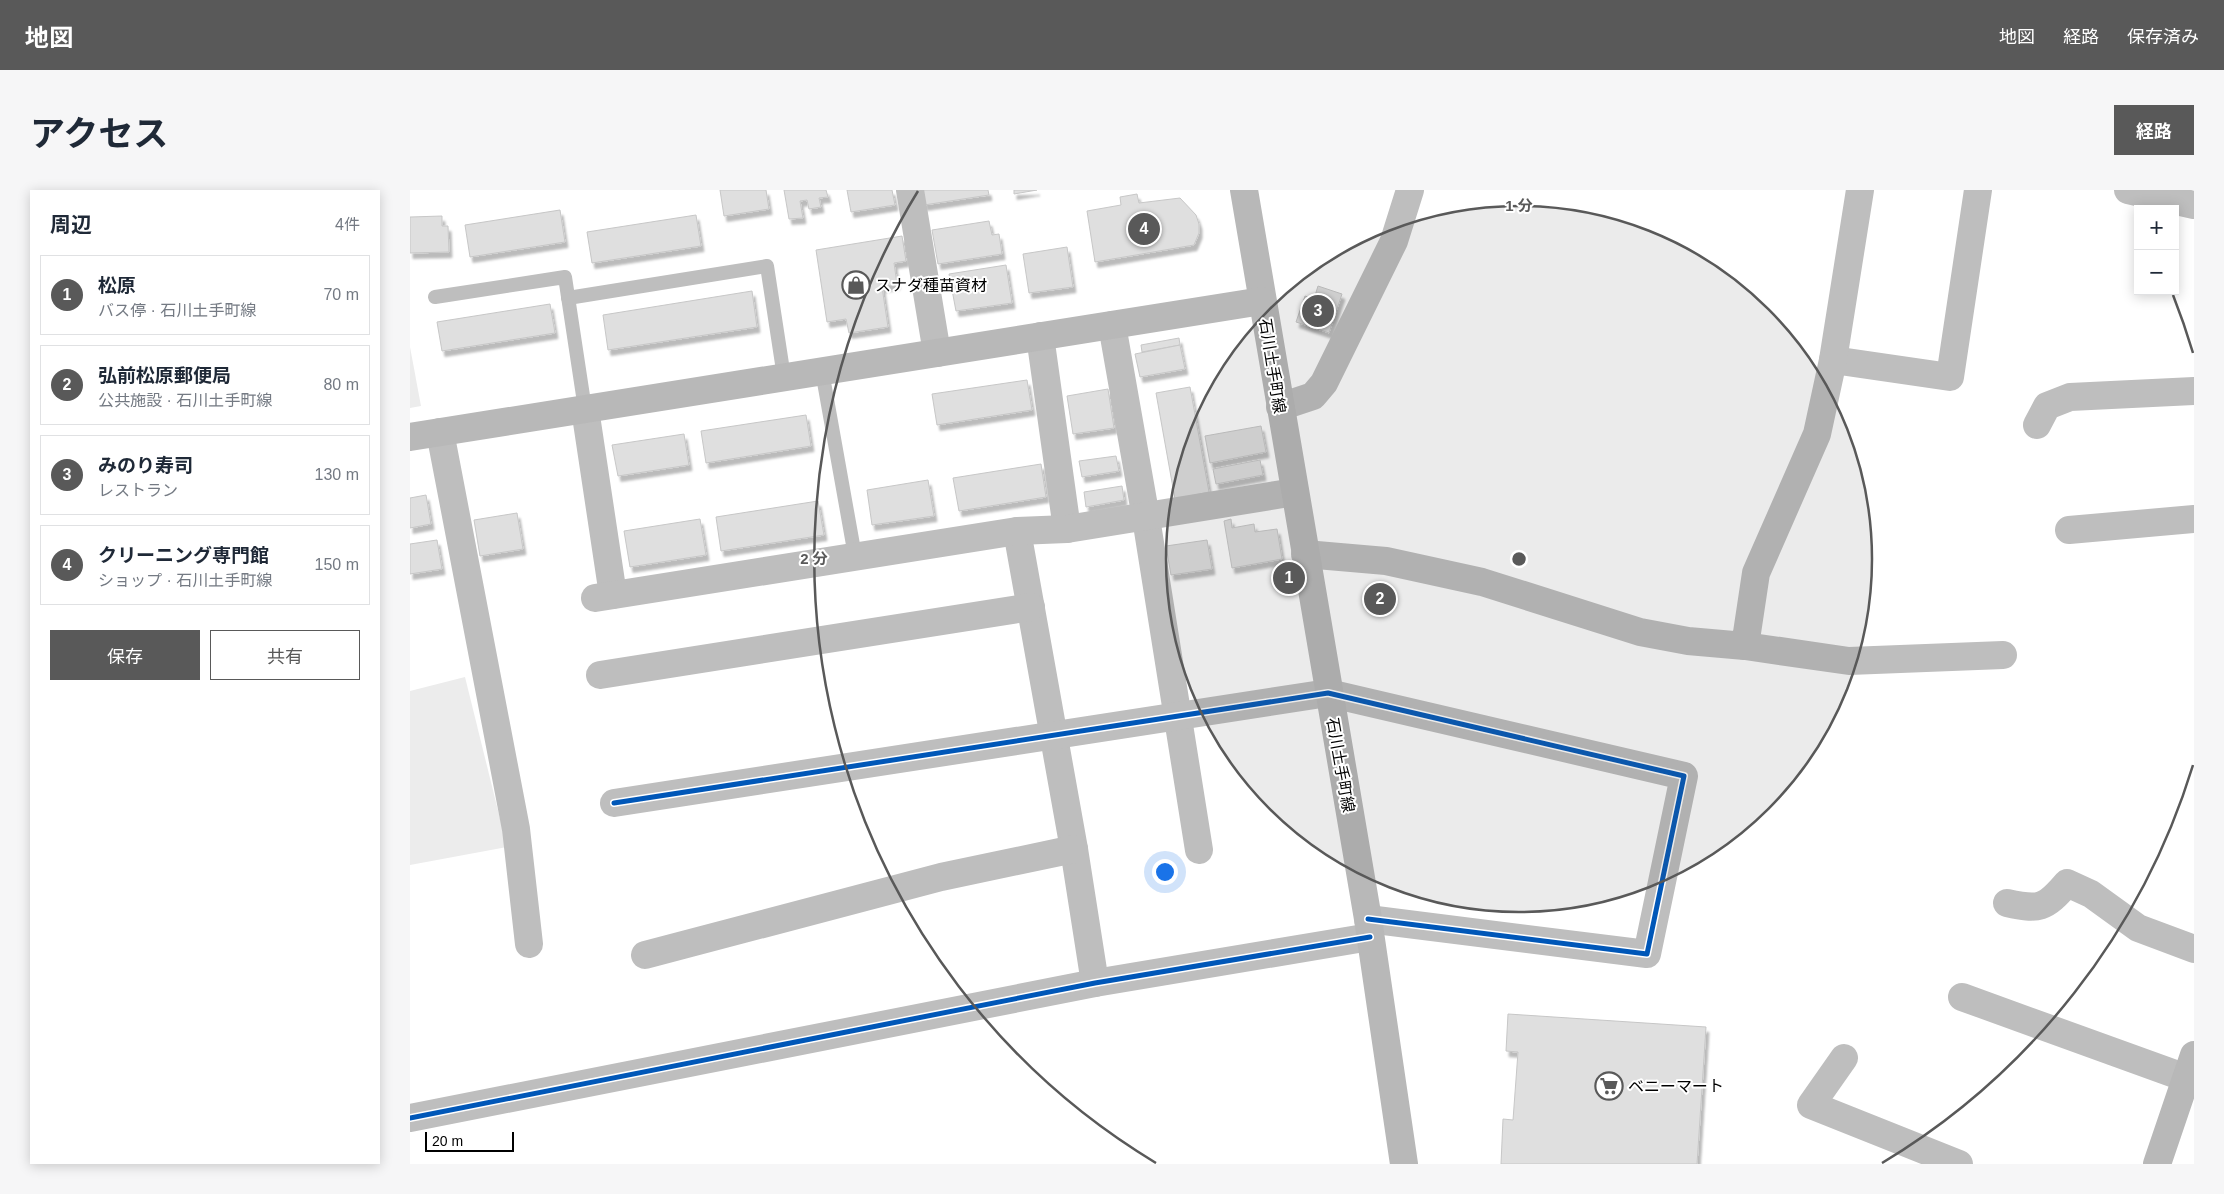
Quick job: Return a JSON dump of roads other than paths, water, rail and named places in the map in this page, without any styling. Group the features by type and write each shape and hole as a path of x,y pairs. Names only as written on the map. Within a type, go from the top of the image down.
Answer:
{"main road":[{"name":"石川土手町線","path":"1244,190 1369,928 1404,1164"},
{"path":"410,437 1262,301"},
{"path":"2161,1163 2190,1067"}],"street":[{"path":"910,190 937,353"},
{"path":"1280,407 1313,396 1324,383 1394,241 1410,190"},
{"path":"1745,646 1756,573 1817,434 1833,360 1860,190"},
{"path":"1833,360 1950,376 1978,190"},
{"path":"2128,190 2194,206"},
{"path":"1112,325 1146,518 1176,716 1199,850"},
{"path":"1040,336 1067,529"},
{"path":"2037,425 2047,406 2070,397 2194,391"},
{"path":"585,409 604,596 1017,531 1067,529 1146,518 1295,492"},
{"path":"440,432 516,829 529,944"},
{"path":"2068,530 2194,519"},
{"path":"1017,531 1074,849 1095,983"},
{"path":"1305,554 1405,566 1482,582 1640,632 1688,641 1745,646 1849,661 2003,656"},
{"path":"600,675 1031,607"},
{"path":"410,1118 1369,928 1646,954 1684,776 1328,693 614,803"},
{"path":"645,954 941,877 1074,849"},
{"path":"2007,903 2032,908 2052,901 2066,883 2091,894 2138,928 2194,949"},
{"path":"1962,997 2190,1067"},
{"path":"1844,1058 1811,1105 1959,1164"}],"lane":[{"path":"568,298 767,266 784,377"},
{"path":"435,297 565,277 585,409"},
{"path":"822,371 856,556"}],"place":[{"name":"クリーニング専門館","path":"1144,229"},
{"name":"スナダ種苗資材","path":"856,285"},
{"name":"みのり寿司","path":"1318,311"},
{"name":"松原","path":"1289,578"},
{"name":"弘前松原郵便局","path":"1380,599"},
{"name":"ベニーマート","path":"1609,1086"}]}
